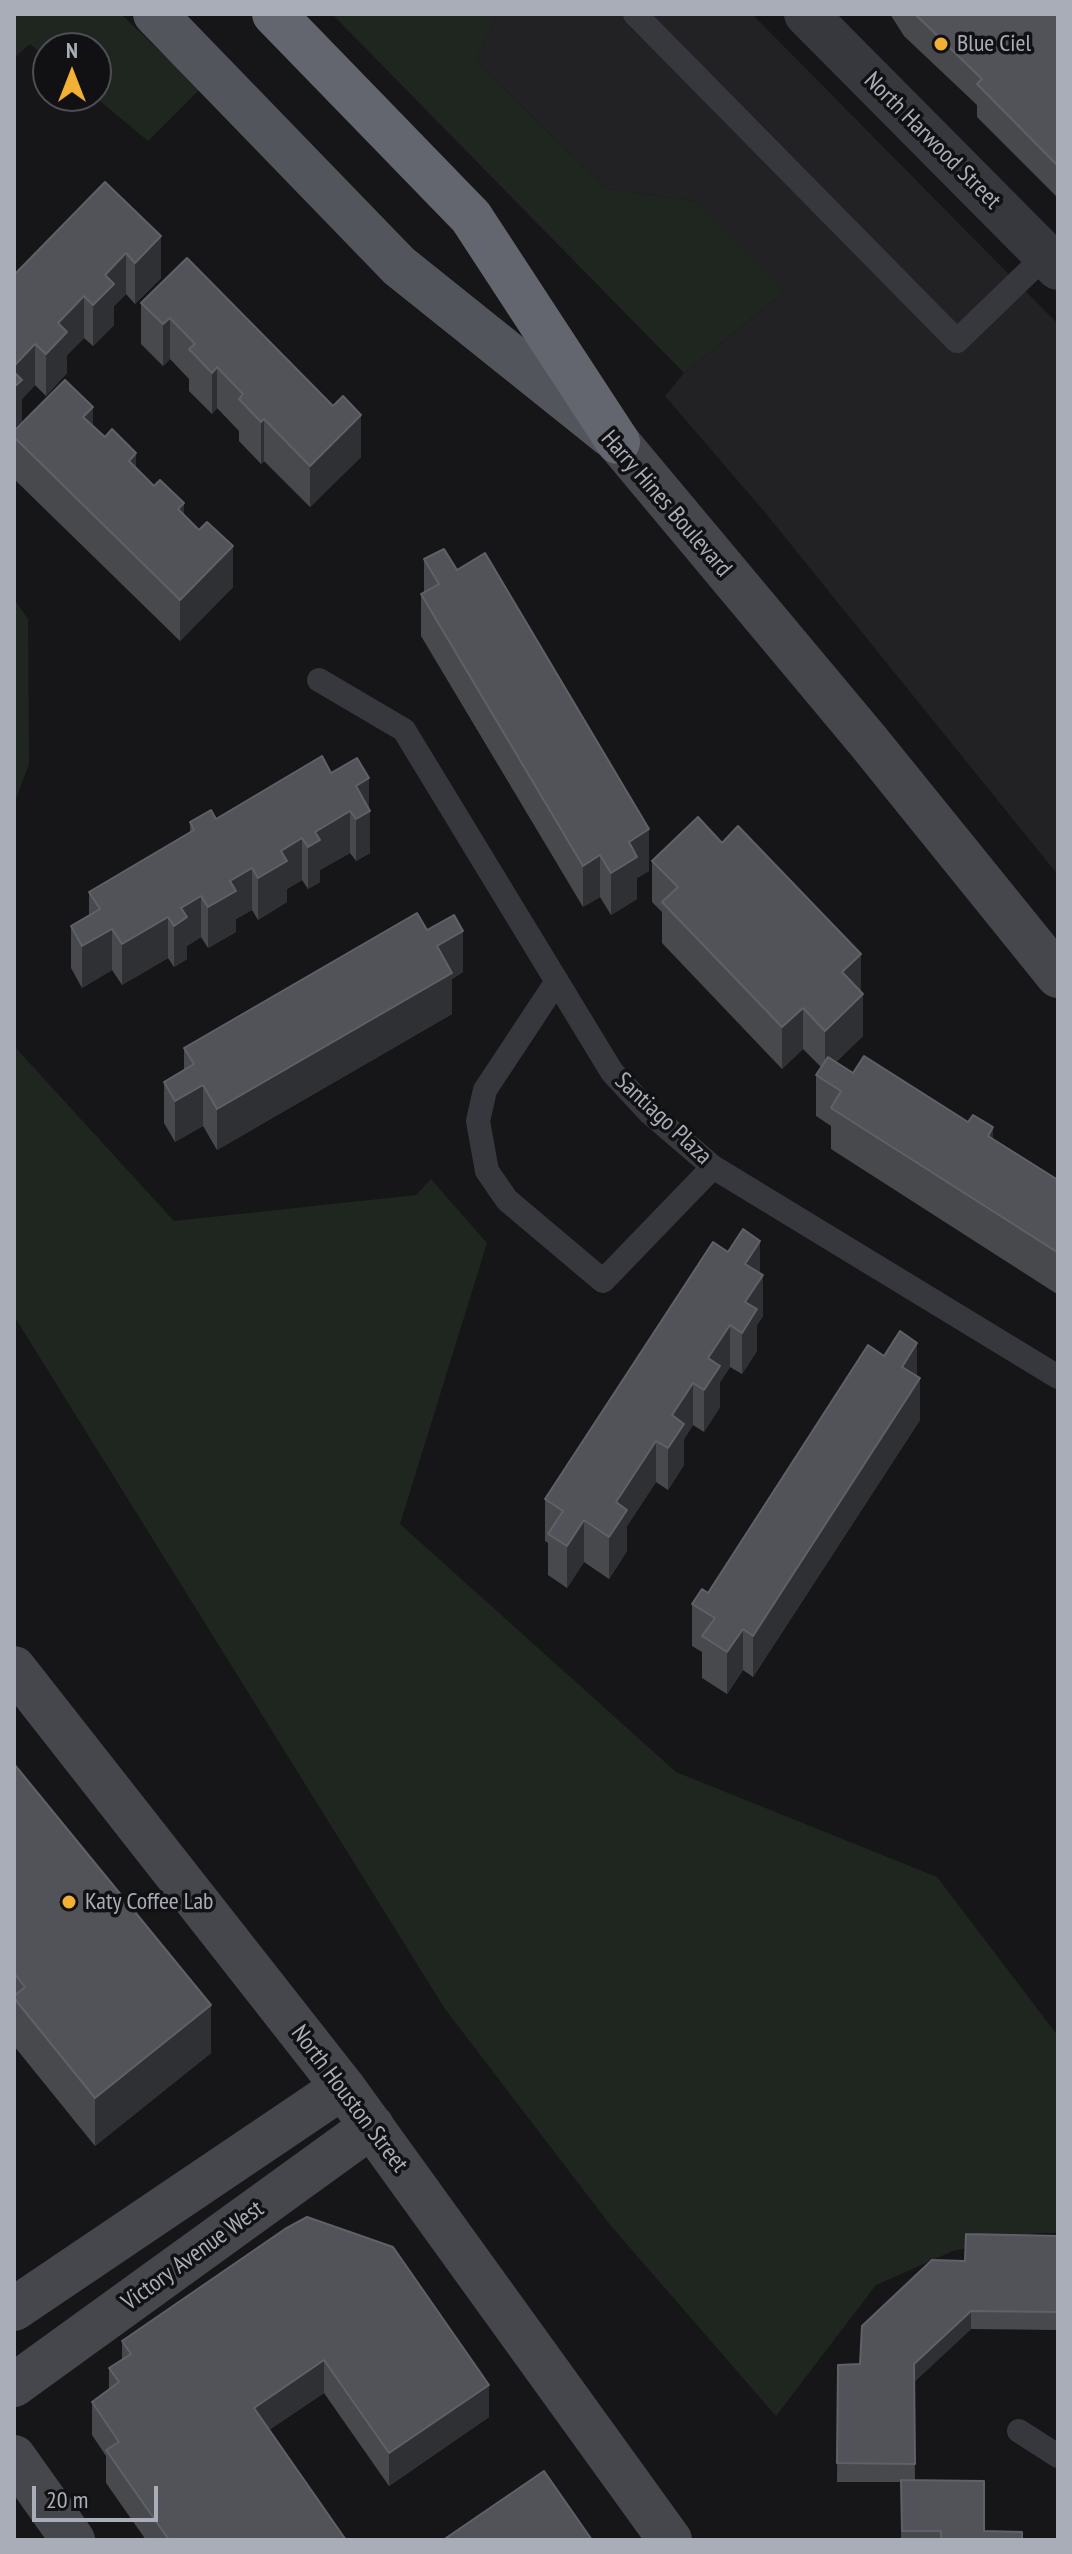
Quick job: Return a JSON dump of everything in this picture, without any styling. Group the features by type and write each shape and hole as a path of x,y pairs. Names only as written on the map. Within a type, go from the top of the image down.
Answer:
{"highway":[{"path":"274,14 471,217 618,442"}],"main road":[{"name":"Harry Hines Boulevard","path":"155,14 399,266 618,442 868,741 1058,976"},
{"name":"North Houston Street","path":"14,1668 343,2087 665,2538"},
{"path":"14,2309 343,2087"},
{"name":"Victory Avenue West","path":"14,2385 372,2126"},
{"path":"14,2457 73,2540"}],"street":[{"name":"North Harwood Street","path":"806,14 1052,262"}],"lane":[{"path":"635,14 957,341 1052,262"},
{"name":"Santiago Plaza","path":"319,680 404,730 612,1072 650,1113 713,1167 1058,1377"},
{"path":"557,981 485,1090 478,1121 487,1171 507,1200 603,1281 713,1167"},
{"path":"1019,2431 1058,2456"}],"shaded area":[{"path":"14,14 121,14 200,89 148,141 112,111 112,32 32,32 32,46 30,44 14,58"},
{"path":"332,14 497,14 476,61 606,189 694,201 784,292 684,373"},
{"path":"497,14 752,14 1058,324 1058,875 763,510 665,396 684,373 783,293 694,201 606,189 476,61"},
{"path":"14,599 28,619 29,764 14,804"},
{"path":"14,1046 174,1221 416,1195 431,1179 487,1243 400,1524 676,1772 937,1877 1058,2036 1058,2233 1037,2233 953,2251 876,2285 776,2416 611,2226 445,2009 14,1316"}],"building":[{"path":"915,14 1058,14 1058,166 977,84 982,79"},
{"path":"105,182 161,236 135,263 126,253 105,275 114,284 93,305 84,296 58,323 67,332 46,354 35,344 14,366 14,275"},
{"path":"187,258 333,406 343,396 361,415 310,466 264,419 261,422 239,399 243,394 217,367 212,373 189,349 195,344 170,318 163,324 141,303"},
{"path":"14,372 22,380 14,387"},
{"path":"65,380 93,407 83,417 105,437 112,429 136,453 129,461 154,486 160,480 184,503 178,509 199,530 207,522 233,546 180,600 14,437 14,431"},
{"path":"444,549 457,570 485,553 649,829 629,842 637,857 611,873 600,855 583,866 421,594 439,584 424,559"},
{"path":"322,756 331,773 357,758 369,778 356,786 370,811 356,819 350,811 315,832 320,840 308,847 302,838 281,851 287,861 258,878 252,868 230,881 236,891 208,907 201,896 181,908 187,917 174,926 168,917 122,944 112,929 82,946 71,926 100,909 89,892 194,830 190,822 211,810 216,819"},
{"path":"698,817 722,843 738,826 861,954 842,972 863,994 825,1031 803,1008 782,1027 662,902 678,887 652,861"},
{"path":"417,913 427,930 454,915 463,931 437,946 452,973 217,1109 203,1085 175,1101 164,1082 194,1064 184,1048"},
{"path":"864,1056 968,1122 973,1115 993,1127 988,1136 1058,1180 1057,1252 831,1108 841,1091 816,1075 828,1057 853,1073"},
{"path":"743,1229 760,1241 745,1264 763,1275 745,1302 757,1309 742,1333 730,1325 708,1358 720,1366 704,1390 693,1383 672,1415 684,1424 668,1448 656,1441 616,1502 627,1510 609,1537 584,1520 567,1546 548,1534 563,1511 545,1499 713,1242 728,1252"},
{"path":"900,1331 917,1343 902,1367 920,1378 753,1636 743,1629 727,1652 702,1636 715,1618 692,1604 702,1589 708,1593 868,1345 884,1356"},
{"path":"14,1764 211,2005 95,2098 14,1998 25,1987 14,1973"},
{"path":"307,2217 393,2247 489,2385 389,2453 324,2360 254,2408 346,2540 169,2540 106,2450 119,2442 92,2402 119,2382 109,2368 131,2354 122,2341"},
{"path":"966,2234 1058,2236 1058,2312 971,2311 914,2364 915,2464 837,2463 838,2365 860,2364 862,2326 932,2260 965,2261"},
{"path":"544,2471 592,2540 447,2540 446,2538"},
{"path":"901,2480 984,2481 984,2531 1022,2532 1022,2540 941,2540 941,2531 902,2531"}],"place":[{"name":"Blue Ciel","path":"941,44"},
{"name":"Katy Coffee Lab","path":"69,1902"}]}
